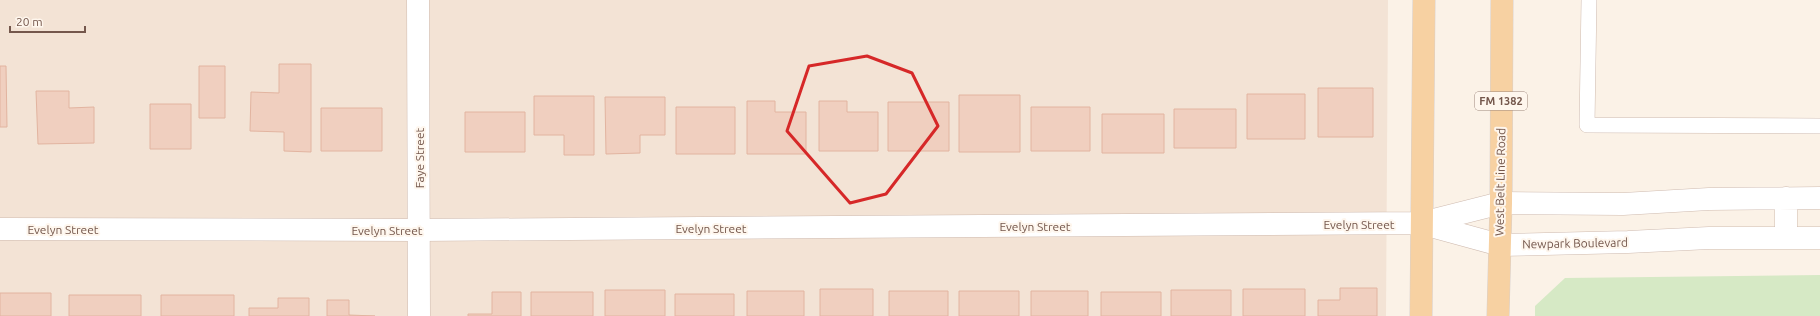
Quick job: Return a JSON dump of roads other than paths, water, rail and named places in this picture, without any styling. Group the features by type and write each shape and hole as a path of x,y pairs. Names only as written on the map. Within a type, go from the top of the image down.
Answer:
{"main road":[{"path":"1421,316 1424,0"},
{"name":"West Belt Line Road","path":"1498,316 1501,203 1502,0"}],"street":[{"name":"Faye Street","path":"418,0 419,316"},
{"path":"1786,198 1786,238"},
{"path":"1422,223 1501,203 1622,204 1710,199 1820,198"},
{"name":"Evelyn Street","path":"0,229 419,230 1422,223"},
{"name":"Newpark Boulevard","path":"1422,223 1500,245 1628,242 1710,238 1820,238"}],"lane":[{"path":"1589,0 1587,125 1820,126"}]}
